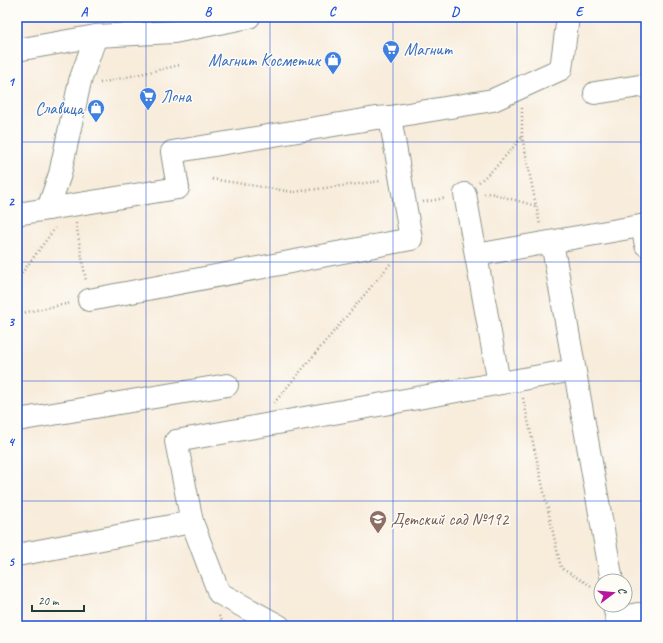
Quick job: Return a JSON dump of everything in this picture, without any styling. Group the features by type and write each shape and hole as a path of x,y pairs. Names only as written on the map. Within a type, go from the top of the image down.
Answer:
{"street":[{"path":"17,50 96,36 174,32 249,17"},
{"path":"17,214 178,188 172,152 493,100 561,69 568,17"},
{"path":"48,209 60,174 80,81 96,36"},
{"path":"595,93 646,85"},
{"path":"89,300 411,239 390,117"},
{"path":"465,194 476,255 509,382"},
{"path":"476,255 547,242 645,232"},
{"path":"547,242 574,370 602,573"},
{"path":"279,626 220,593 192,522 176,441 574,370"},
{"path":"17,420 227,385"},
{"path":"17,555 192,522"}],"path":[{"path":"96,84 180,65"},
{"path":"522,87 522,136 536,206 547,242"},
{"path":"465,194 494,169 522,136"},
{"path":"212,180 293,192 400,178"},
{"path":"405,206 465,194 490,193 536,206"},
{"path":"17,280 73,204"},
{"path":"274,403 411,239"},
{"path":"509,382 561,568 593,580"}],"place":[{"name":"Магнит","path":"391,64"},
{"name":"Магнит Косметик","path":"333,75"},
{"name":"Лона","path":"148,111"},
{"name":"Славица","path":"96,123"},
{"name":"Детский сад №192","path":"378,534"}]}
